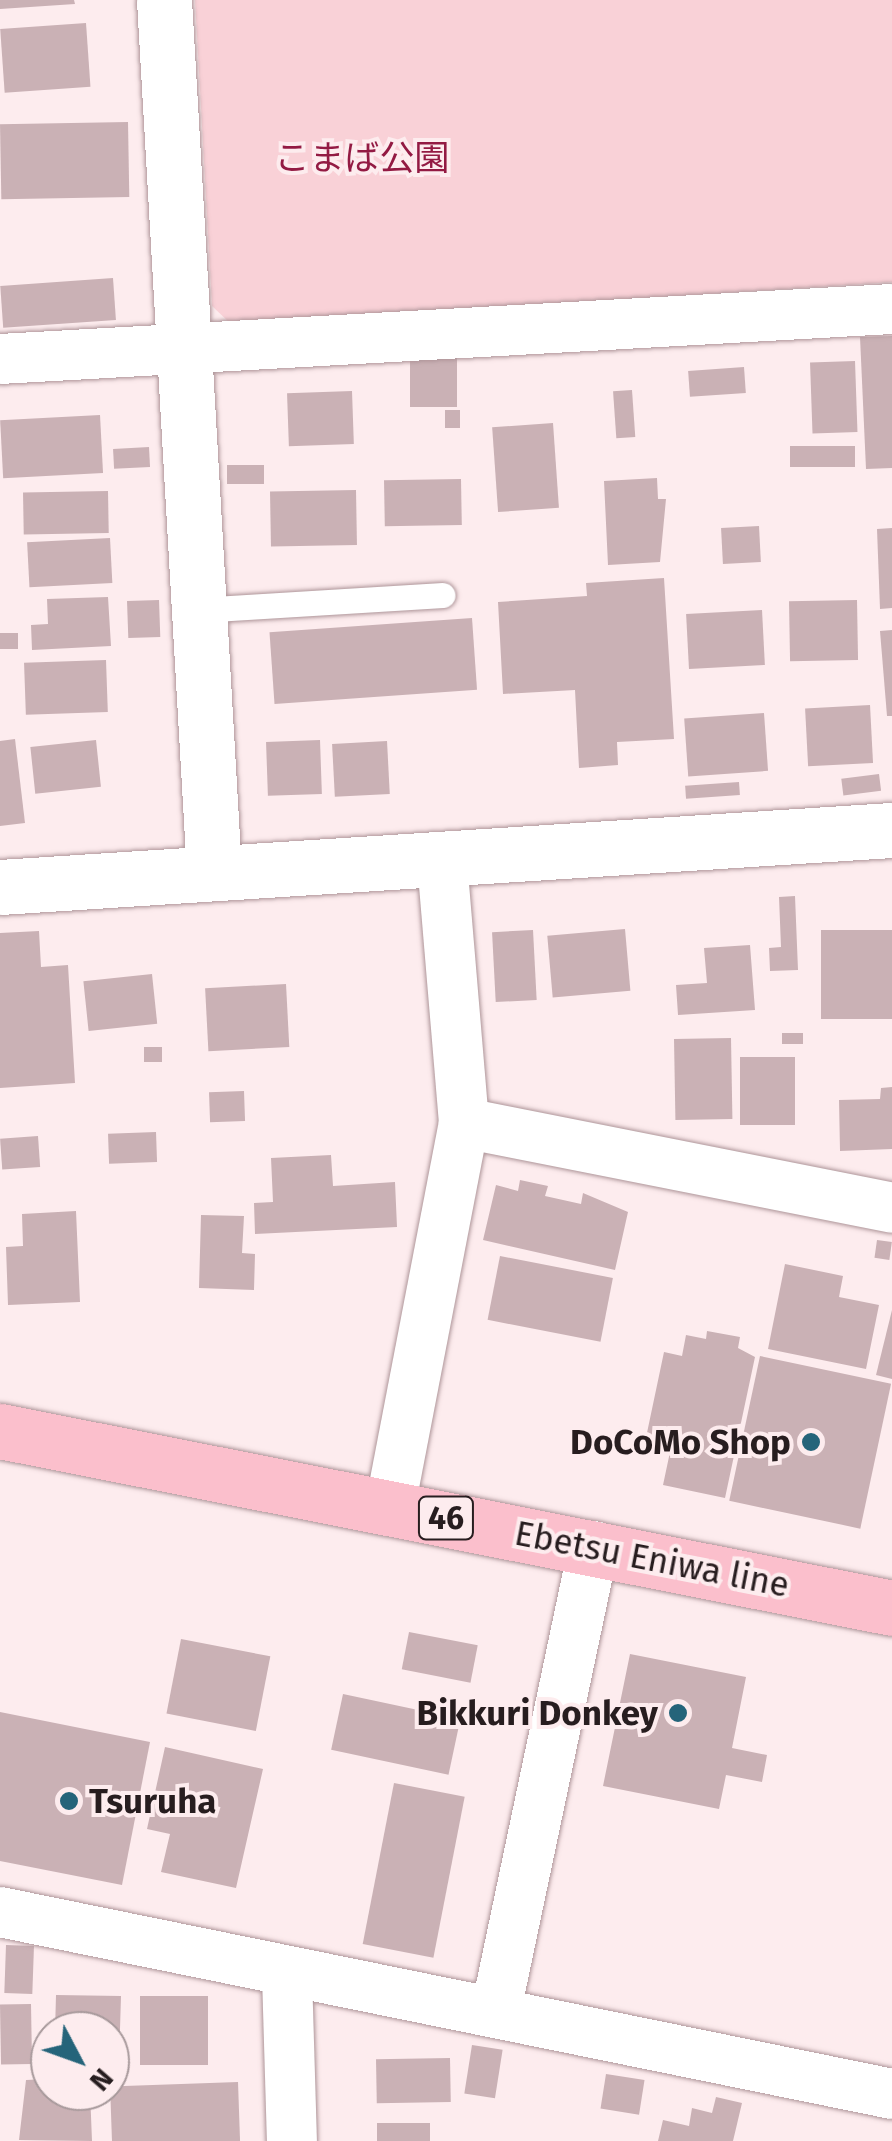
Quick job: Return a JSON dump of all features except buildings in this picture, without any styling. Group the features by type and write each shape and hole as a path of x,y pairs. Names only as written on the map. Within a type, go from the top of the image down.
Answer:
{"main road":[{"name":"Ebetsu Eniwa line","path":"0,1431 892,1608"}],"street":[{"path":"164,0 214,873"},
{"path":"0,359 892,309"},
{"path":"0,887 892,830"},
{"path":"390,1508 464,1123 442,859"},
{"path":"464,1123 892,1208"},
{"path":"496,2010 594,1546"},
{"path":"0,1912 286,1976 496,2010 892,2094"},
{"path":"286,1976 292,2141"}],"lane":[{"path":"198,610 443,595"}],"green space":[{"name":"こまば公園","path":"195,0 892,0 892,282 232,325 212,306"}],"place":[{"name":"DoCoMo Shop","path":"811,1442"},
{"name":"Bikkuri Donkey","path":"678,1713"},
{"name":"Tsuruha","path":"69,1801"}]}
